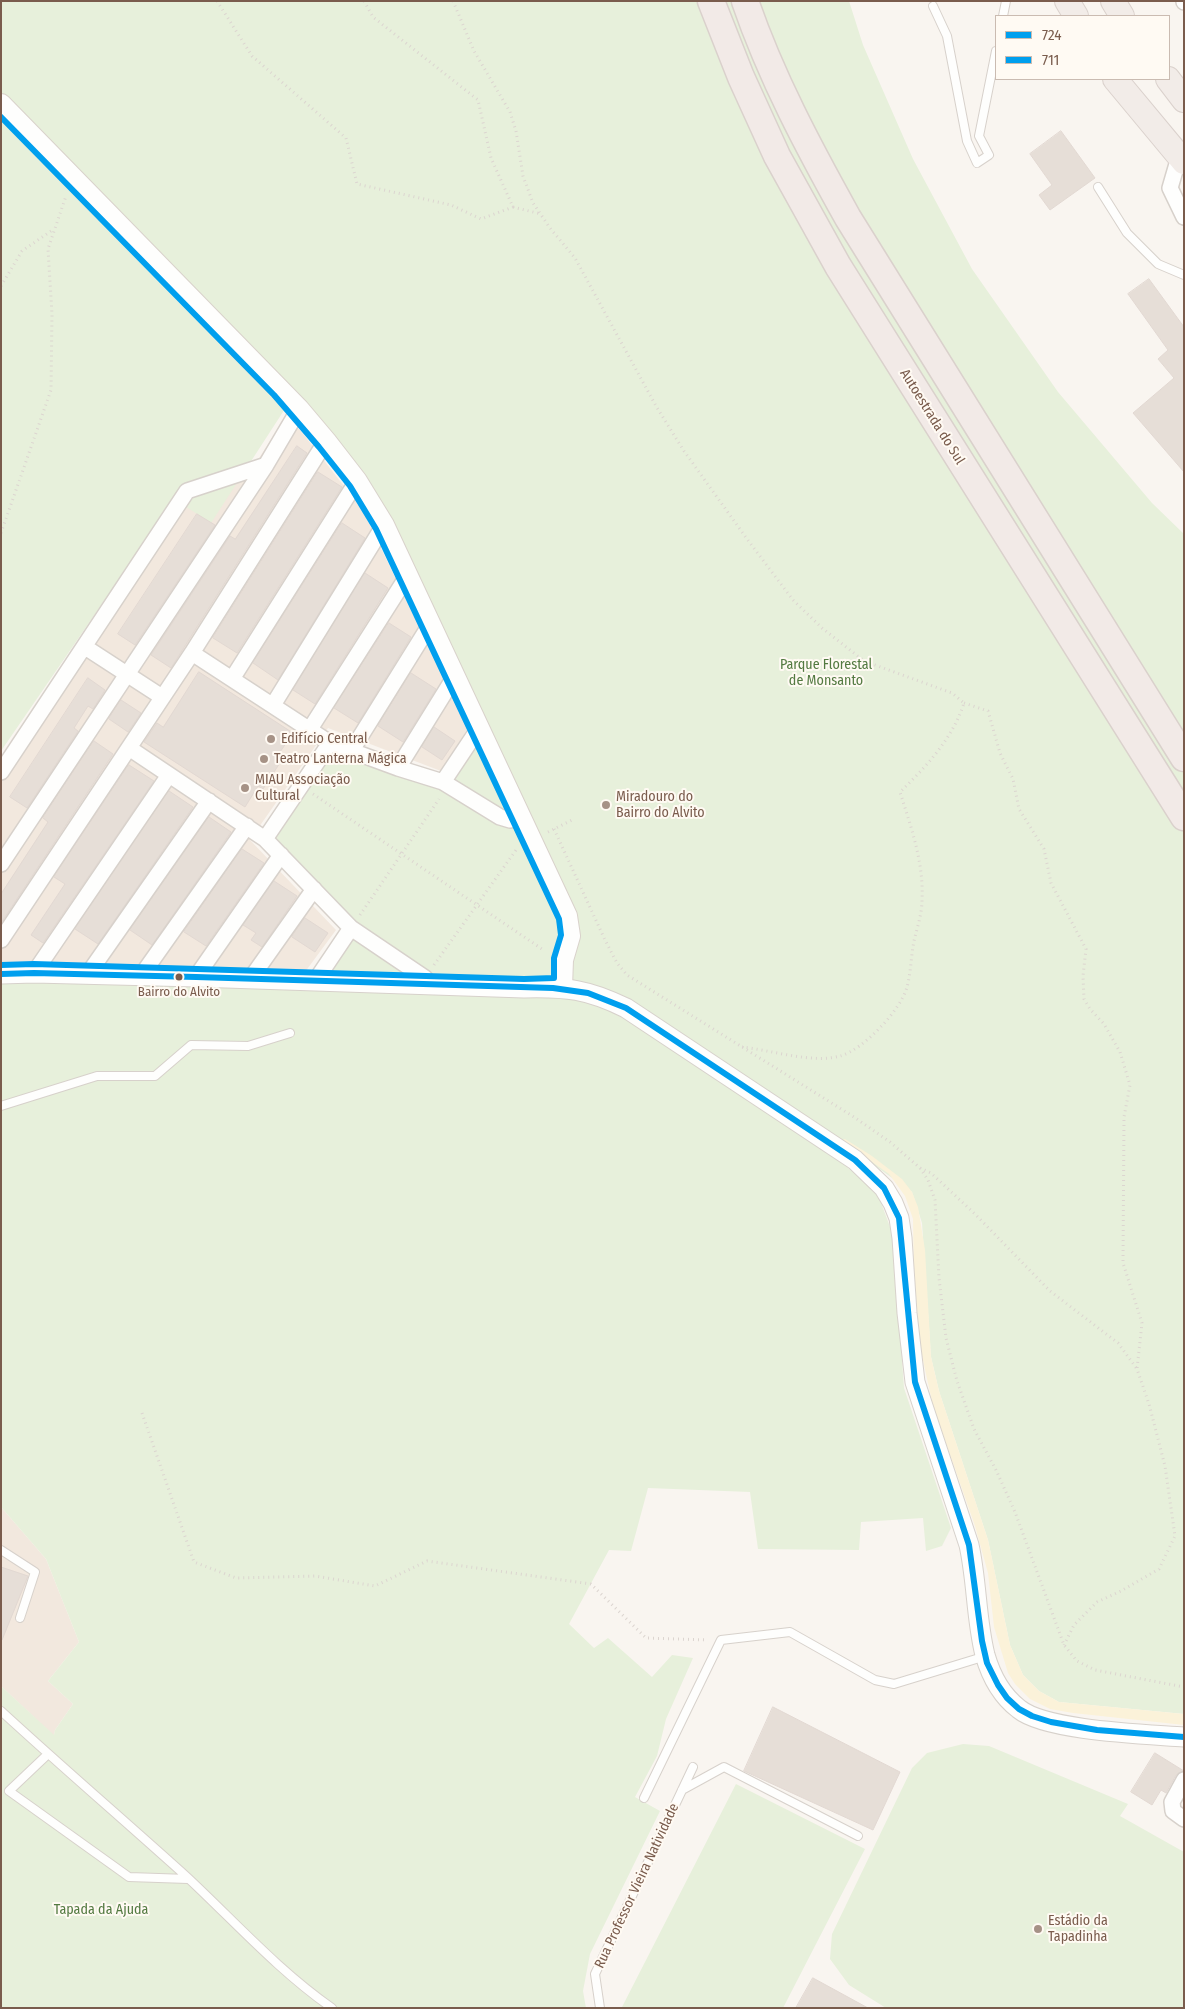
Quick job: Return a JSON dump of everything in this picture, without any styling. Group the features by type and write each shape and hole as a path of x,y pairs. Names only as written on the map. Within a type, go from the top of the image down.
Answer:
{"highway":[{"name":"Autoestrada do Sul","path":"711,1 741,77 777,156 838,266 1184,817"},
{"path":"745,1 753,24 808,146 848,218 1184,758"},
{"path":"1067,1 1075,15"},
{"path":"1113,1 1121,15"},
{"path":"1116,80 1182,158"},
{"path":"1169,80 1184,100"}],"main road":[{"path":"1,104 299,409 357,481 384,525 570,924 570,936 563,960 562,987"}],"street":[{"path":"1182,158 1170,188 1184,217"},
{"path":"1,864 266,465 299,409"},
{"path":"1,940 192,652 326,441"},
{"path":"1,772 187,491 266,465"},
{"path":"232,679 357,481"},
{"path":"273,705 384,525"},
{"path":"310,729 408,575"},
{"path":"352,750 431,623"},
{"path":"85,647 162,697"},
{"path":"192,652 330,743 398,768 500,817 510,820 521,816"},
{"path":"398,768 455,676"},
{"path":"443,788 479,728"},
{"path":"266,839 330,743"},
{"path":"129,748 266,839 351,928 427,981"},
{"path":"34,973 169,775"},
{"path":"88,974 209,801"},
{"path":"140,976 247,826"},
{"path":"196,977 281,855"},
{"path":"251,978 314,889"},
{"path":"316,980 351,928"},
{"path":"1,974 34,973 427,981 524,988 562,987 603,997 626,1008 856,1160 884,1188 893,1203 899,1218 902,1238 906,1312 914,1382 969,1545 974,1566 986,1656 994,1679 1003,1694 1020,1710 1040,1720 1100,1730 1184,1737"},
{"path":"1184,1780 1174,1798 1172,1806 1178,1815 1184,1819"}],"lane":[{"path":"1003,15 1006,1"},
{"path":"933,6 947,36 967,141 976,163 990,155 979,136 995,56"},
{"path":"1098,187 1127,233 1158,264 1184,275"},
{"path":"1,1106 97,1076 155,1076 191,1046 248,1046 290,1033"},
{"path":"1,1550 35,1572 20,1618"},
{"path":"644,1798 721,1640 790,1632 875,1680 894,1684 986,1656"},
{"path":"1,1711 188,1879 278,1964 332,2008"},
{"path":"48,1754 9,1791 129,1877 188,1879"},
{"name":"Rua Professor Vieira Natividade","path":"600,2008 596,1974 694,1767"},
{"path":"682,1790 724,1767 858,1836"}],"path":[{"path":"217,1 252,56 346,138 358,184 451,204 481,219 513,207 541,214"},
{"path":"364,1 373,17 478,100 491,158 513,207"},
{"path":"453,1 474,51 510,112 516,131 523,176 533,203 575,258 656,406 684,451 746,539 793,600 822,628 864,661 952,692 964,703 988,711 1000,752 1013,780 1019,809 1044,849 1051,883 1086,949 1083,976 1084,999 1090,1009 1104,1024 1120,1052 1130,1085 1124,1117 1123,1263 1142,1323 1137,1370"},
{"path":"1,533 51,390 52,314 48,249 66,195"},
{"path":"1,286 22,250 54,229"},
{"path":"742,1047 763,1049 792,1056 838,1057 851,1053 860,1046 890,1016 907,988 922,901 919,862 913,832 900,792 927,766 959,719 964,703"},
{"path":"301,786 542,949"},
{"path":"351,928 443,788"},
{"path":"572,820 554,829 617,963 627,974 854,1117 890,1142 920,1168 928,1180 935,1200 946,1338 957,1382 974,1429 996,1470 1015,1512 1064,1645 1077,1661 1095,1670 1184,1688"},
{"path":"427,981 518,847"},
{"path":"920,1168 931,1173 975,1214 1050,1291 1118,1343 1137,1370 1149,1404 1165,1466 1174,1536 1159,1569 1121,1591 1097,1602 1074,1625 1064,1645"},
{"path":"142,1413 194,1562 236,1578 315,1576 375,1586 427,1561 591,1584 646,1638 721,1640"}],"shaded area":[{"name":"Bairro do Alvito","path":"286,416 300,430 362,509 468,728 441,771 328,728 250,840 336,930 305,972 1,968 1,767 187,487 254,466"},
{"path":"1,1507 46,1559 79,1642 48,1681 73,1704 55,1730 54,1736 1,1686"}],"green space":[{"name":"Parque Florestal de Monsanto","path":"1,1 849,1 863,45 913,159 972,269 1058,392 1152,503 1184,534 1184,1714 1059,1702 1039,1691 1023,1675 1010,1645 988,1540 939,1391 931,1357 922,1223 912,1192 769,1093 748,1101 836,1158 877,1192 893,1235 904,1388 951,1528 942,1546 926,1551 923,1518 861,1522 859,1550 758,1549 750,1492 648,1488 631,1551 609,1550 569,1624 594,1648 608,1638 652,1677 672,1655 693,1658 666,1719 657,1756 635,1797 660,1811 590,1954 583,1991 586,2008 1,2008 1,1686 54,1735 55,1730 73,1704 48,1681 79,1642 46,1559 1,1507 1,976 313,987 347,935 262,844 328,742 445,788 476,741 359,489 292,398 211,523 174,499 1,751"},
{"name":"Estádio da Tapadinha","path":"963,1744 989,1746 1128,1804 1120,1816 1184,1852 1184,2008 886,2008 849,1985 830,1959 832,1934 912,1768 927,1753"},
{"path":"736,1784 865,1849 783,2008 622,2007"}],"sand":[{"path":"845,1139 872,1156 902,1179 912,1192 918,1207 925,1250 931,1357 939,1391 988,1540 1010,1645 1023,1675 1039,1691 1059,1702 1184,1714 1184,1725 1050,1709 1030,1699 1015,1684 1008,1673 994,1627 988,1573 975,1526 933,1406 921,1351 914,1276 913,1219 905,1196 889,1174 841,1140"}],"building":[{"path":"1061,131 1095,178 1050,210 1039,195 1052,185 1030,154"},
{"path":"1149,279 1184,327 1184,472 1133,413 1174,378 1158,359 1168,350 1128,294"},
{"path":"297,446 307,453 171,668 151,655 230,536 235,539"},
{"path":"318,472 342,487 237,653 213,638"},
{"path":"197,514 215,525 135,645 118,634"},
{"path":"342,523 365,538 278,680 253,663"},
{"path":"365,573 388,588 315,704 293,690"},
{"path":"389,623 411,637 358,723 334,708"},
{"name":"Edifício Central","path":"199,672 293,733 280,752 285,755 263,789 258,786 245,807 144,742 157,723 163,727"},
{"path":"411,673 436,689 403,742 378,726"},
{"path":"88,678 105,690 93,709 88,706 74,728 78,731 27,808 10,797"},
{"path":"121,700 141,713 128,732 109,719"},
{"path":"434,727 455,741 442,760 422,747"},
{"path":"94,741 113,754 1,923 1,894 48,822 43,818"},
{"path":"129,765 154,781 43,943 31,935 65,884 54,877"},
{"path":"169,791 193,807 98,944 75,929"},
{"path":"209,817 231,832 152,945 130,930"},
{"path":"242,849 264,863 206,946 184,932"},
{"path":"274,881 297,896 262,947 251,940 256,933 243,925"},
{"path":"305,918 328,933 315,952 292,937"},
{"path":"1,1567 28,1576 2,1640 1,1640"},
{"path":"773,1707 900,1772 873,1830 744,1771"},
{"path":"1155,1753 1184,1771 1176,1775 1166,1793 1161,1790 1152,1805 1131,1792"},
{"path":"813,1978 868,2008 796,2008"}],"transit line":[{"name":"711","path":"1,117 274,395 350,486 376,529 559,919 561,935 554,958 554,978 524,979 34,964 1,965"},
{"name":"724","path":"1,974 34,973 196,977 553,988 588,993 626,1008 855,1160 884,1188 899,1218 915,1382 969,1545 982,1641 987,1663 1007,1698 1019,1709 1032,1716 1051,1722 1097,1730 1184,1737"}],"place":[{"name":"Edifício Central","path":"271,739"},
{"name":"Teatro Lanterna Mágica","path":"264,759"},
{"name":"MIAU Associação Cultural","path":"245,788"},
{"name":"Miradouro do Bairro do Alvito","path":"606,805"},
{"name":"Bairro do Alvito","path":"179,977"},
{"name":"Estádio da Tapadinha","path":"1038,1929"}],"park label":[{"name":"Tapada da Ajuda","path":"101,1910"}]}
